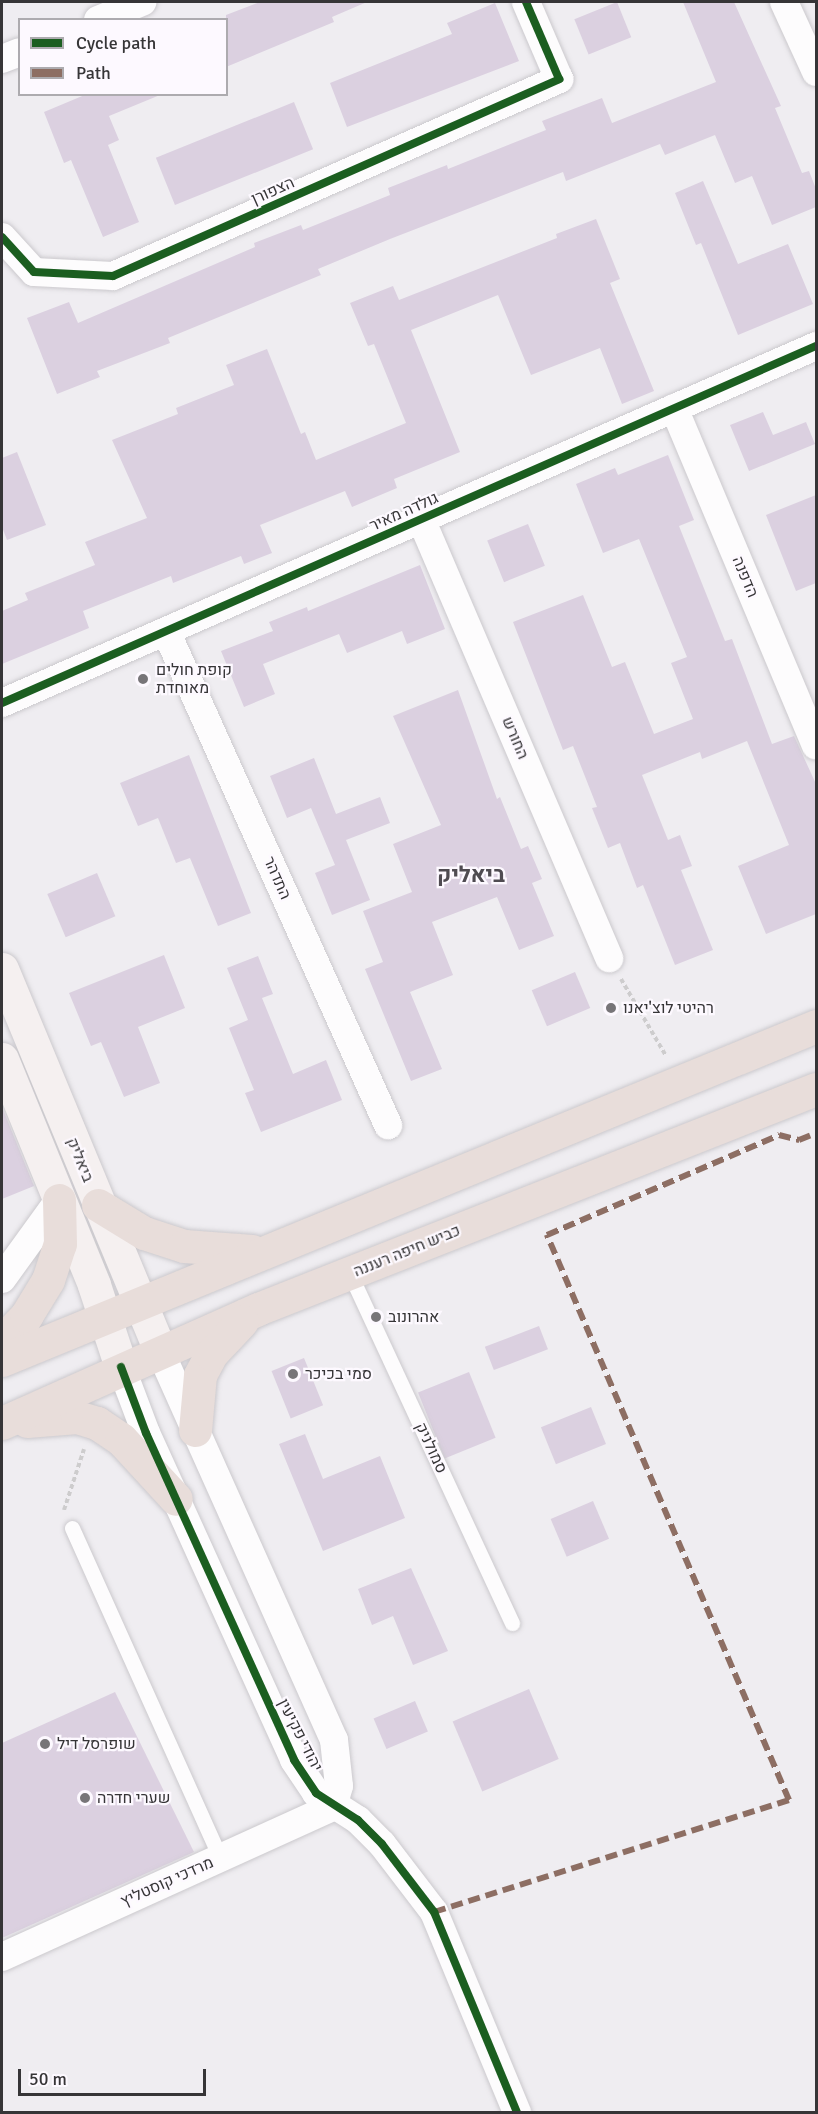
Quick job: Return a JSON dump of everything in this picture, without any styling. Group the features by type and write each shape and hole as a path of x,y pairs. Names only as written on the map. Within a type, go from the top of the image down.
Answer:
{"highway":[{"path":"2,1359 816,1026"},
{"name":"כביש חיפה רעננה","path":"2,1425 121,1367 258,1309 816,1089"},
{"path":"2,1341 26,1316 48,1280 60,1244 59,1200"},
{"path":"98,1205 144,1233 184,1246 221,1251 266,1251"},
{"path":"195,1430 200,1375 227,1336 258,1309"},
{"path":"2,1425 51,1416 92,1422 121,1439 176,1499"}],"main road":[{"name":"ביאליק","path":"2,969 160,1351"},
{"name":"ביאליק","path":"2,1059 106,1317"},
{"name":"יהודי פקיעין","path":"106,1317 121,1367"}],"street":[{"path":"103,18 142,2"},
{"name":"הצפורן","path":"2,237 34,272 113,276 559,79 526,2"},
{"path":"784,2 816,72"},
{"path":"2,59 18,53"},
{"name":"גולדה מאיר","path":"2,703 816,346"},
{"name":"הדפנה","path":"674,408 816,746"},
{"name":"החורש","path":"421,519 609,958"},
{"name":"התדהר","path":"166,631 388,1125"},
{"path":"2,1279 59,1200"},
{"name":"יהודי פקיעין","path":"160,1351 334,1740 339,1786 333,1807"},
{"name":"יהודי פקיעין","path":"121,1367 176,1499 294,1760 316,1793 333,1807 357,1820 382,1844 434,1912 517,2112"},
{"name":"מרדכי קוסטליץ","path":"2,1957 333,1807"}],"lane":[{"name":"סמולניק","path":"351,1274 512,1623"},
{"path":"66,1525 220,1858"}],"path":[{"path":"609,958 666,1056"},
{"path":"66,1525 92,1422"}],"building":[{"path":"260,2 367,2 332,17 334,22 228,66 228,18 226,15"},
{"path":"617,2 631,37 589,54 574,19"},
{"path":"683,2 734,2 781,106 775,108 802,173 809,171 816,189 816,207 772,225 752,176 735,183 715,135 665,155 660,144 566,181 563,172 390,239 318,269 321,275 168,338 170,343 97,371 100,377 57,394 27,318 69,302 78,323 255,247 254,243 301,225 303,230 390,195 388,188 447,165 448,169 546,130 542,121 602,98 612,123 716,82"},
{"path":"495,3 519,61 347,127 330,83 452,34 447,23"},
{"path":"82,96 158,96 109,116 119,140 108,145 139,222 103,237 71,160 64,163 44,112"},
{"path":"294,102 313,149 175,205 156,158"},
{"path":"703,181 738,264 788,244 813,304 738,335 701,243 696,245 675,193"},
{"path":"596,219 620,279 610,283 654,391 622,404 600,348 531,375 498,295 411,330 460,452 394,479 397,488 352,507 345,491 260,525 272,553 244,564 241,556 173,583 171,576 83,611 89,628 2,664 2,611 28,600 25,593 95,565 85,542 147,518 112,440 178,414 176,408 234,385 226,365 267,349 301,434 305,432 316,460 406,423 374,344 368,346 350,303 393,286 399,300 557,238 556,234"},
{"path":"763,412 773,435 806,422 815,444 749,471 730,425"},
{"path":"17,452 46,525 7,540 2,527 2,458"},
{"path":"668,455 694,520 679,526 725,641 732,639 772,744 794,736 816,784 816,914 766,934 738,866 789,845 747,741 702,759 700,752 642,775 668,840 680,835 692,866 681,870 713,950 675,965 643,885 637,888 620,843 608,848 592,808 597,807 573,746 563,750 513,622 583,595 612,667 625,662 654,734 693,719 671,663 687,657 639,539 603,553 576,484 615,468 618,475"},
{"path":"816,495 816,583 796,591 766,515"},
{"path":"528,524 545,566 504,582 487,540"},
{"path":"420,565 445,629 407,644 402,631 347,653 339,634 263,664 275,694 244,707 221,651 273,631 269,622 307,607 308,611"},
{"path":"458,690 497,799 500,797 521,849 528,846 542,879 532,883 554,936 519,950 497,897 432,922 453,975 410,992 442,1069 411,1081 365,969 383,962 363,911 412,892 393,844 441,825 393,716"},
{"path":"189,755 251,913 218,926 190,858 176,863 158,818 138,826 120,783"},
{"path":"314,758 336,814 380,797 390,823 346,840 370,900 332,915 315,873 335,865 311,808 287,818 270,776"},
{"path":"97,873 115,916 66,937 47,894"},
{"path":"164,955 185,1008 138,1027 160,1083 124,1097 101,1042 91,1046 69,993"},
{"path":"258,956 273,994 262,998 293,1074 326,1060 342,1100 261,1132 245,1093 254,1090 229,1028 248,1020 227,968"},
{"path":"575,972 590,1008 547,1026 532,990"},
{"path":"2,1107 34,1186 2,1199"},
{"path":"539,1326 548,1349 494,1370 485,1347"},
{"path":"304,1358 323,1405 291,1418 272,1371"},
{"path":"469,1372 496,1438 445,1458 418,1393"},
{"path":"591,1407 606,1444 556,1464 541,1427"},
{"path":"305,1434 323,1479 380,1456 405,1518 323,1551 279,1444"},
{"path":"593,1501 609,1539 567,1557 551,1519"},
{"path":"411,1568 448,1651 413,1665 393,1616 372,1625 358,1589"},
{"path":"529,1689 559,1759 482,1791 453,1721"},
{"name":"שערי חדרה","path":"115,1692 194,1852 2,1938 2,1743"},
{"path":"415,1701 428,1731 386,1749 374,1719"}],"marked path":[{"path":"434,1912 789,1800 547,1235 779,1135 799,1140 816,1133"}],"cycle path":[{"path":"2,237 34,272 113,276 559,79 526,2"},
{"path":"2,703 816,346"},
{"path":"121,1367 146,1433 294,1760 316,1793 358,1820 382,1844 434,1912 517,2112"}],"place":[{"name":"קופת חולים מאוחדת","path":"143,679"},
{"name":"רהיטי לוצ'יאנו","path":"611,1008"},
{"name":"אהרונוב","path":"376,1317"},
{"name":"סמי בכיכר","path":"293,1374"},
{"name":"שופרסל דיל","path":"45,1744"},
{"name":"שערי חדרה","path":"85,1798"}],"district":[{"name":"ביאליק","path":"471,875"}]}
